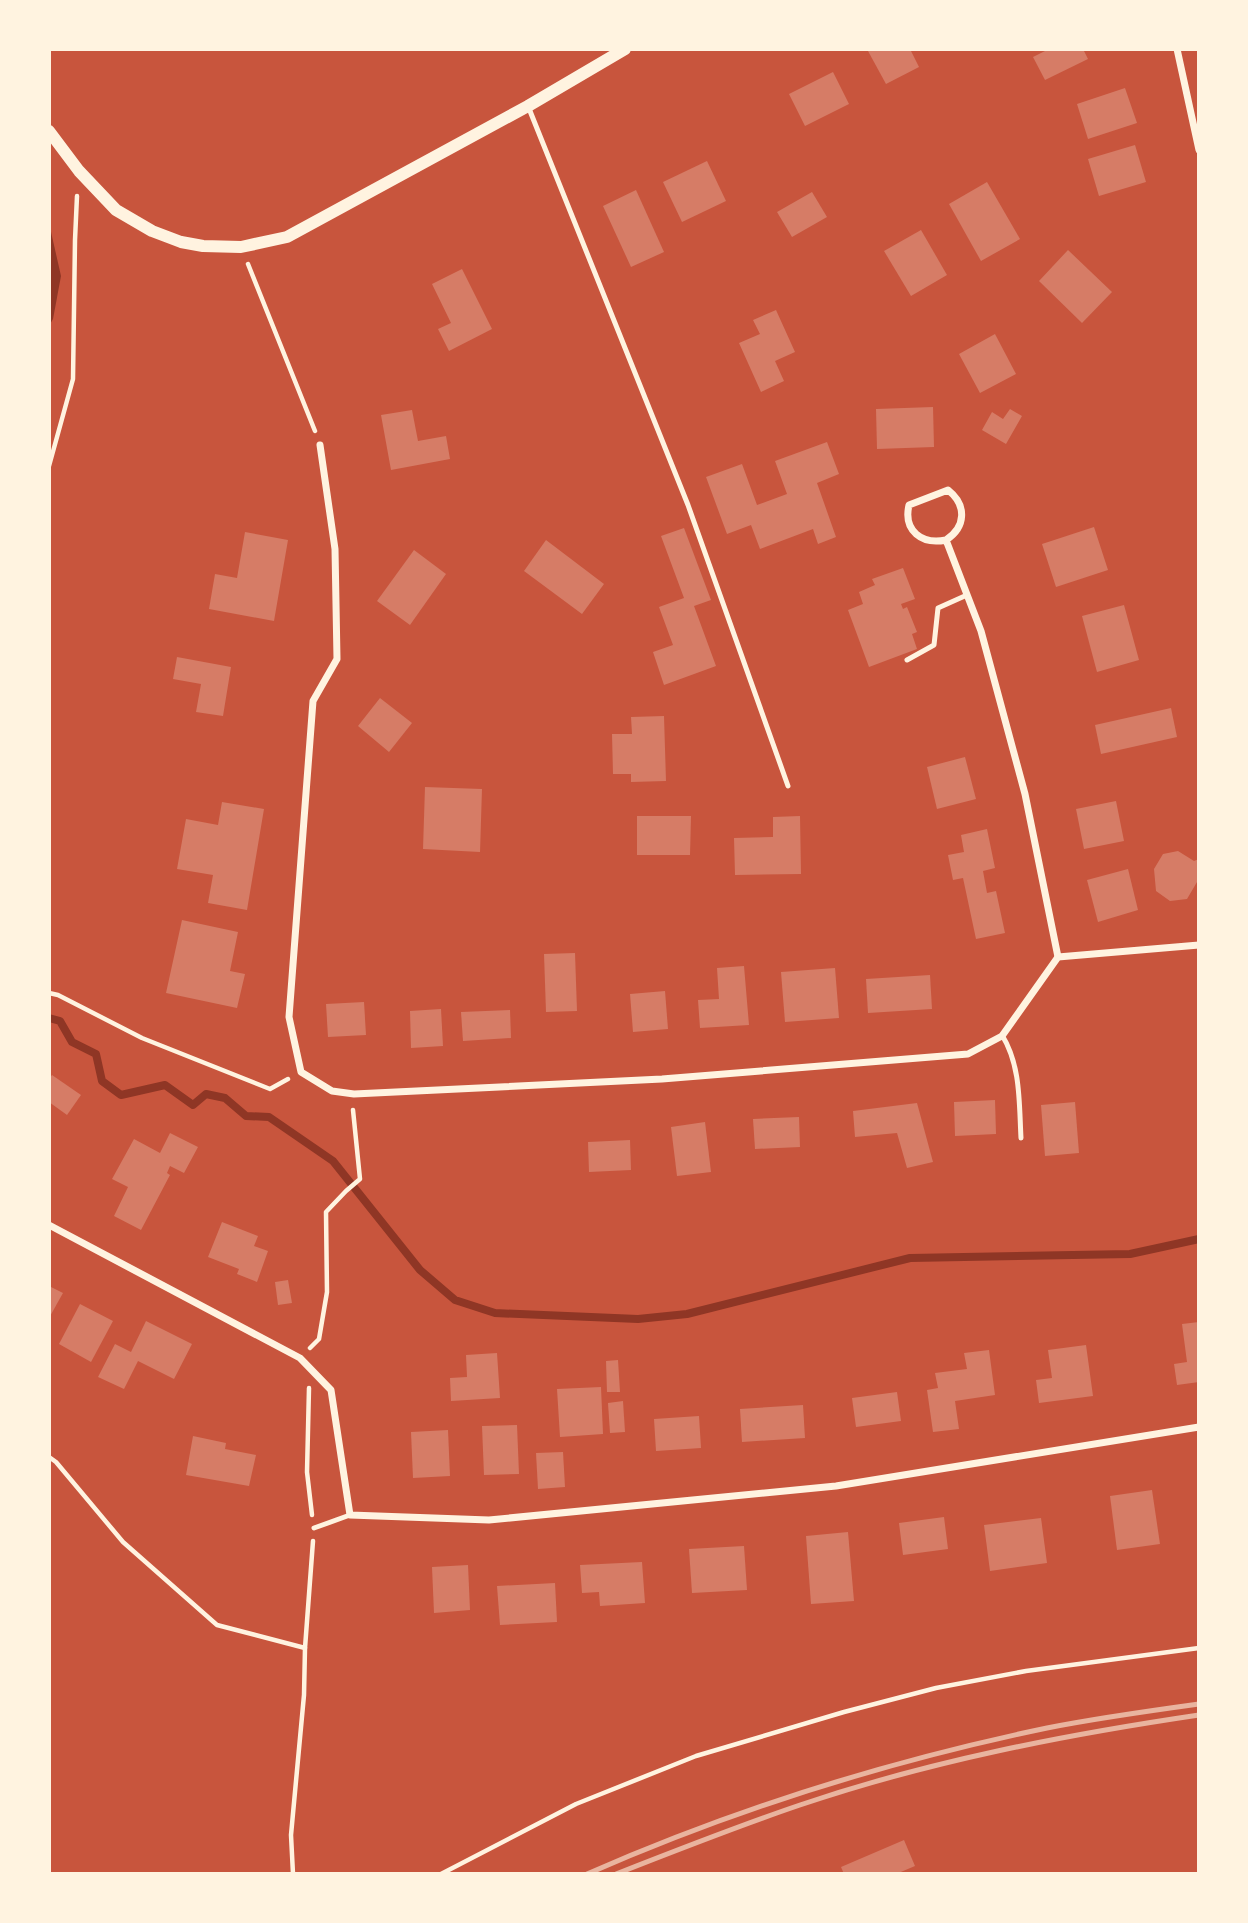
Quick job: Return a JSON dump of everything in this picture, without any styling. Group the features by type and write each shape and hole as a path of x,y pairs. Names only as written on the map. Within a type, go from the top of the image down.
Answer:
{"street":[{"path":"49,131 79,171 116,210 152,231 181,242 241,247 287,237 527,106 625,49"},
{"path":"1177,49 1199,150"},
{"path":"320,445 335,549 337,659 313,701 289,1017 301,1072 332,1091 354,1094 662,1079 968,1054 1002,1035 1058,957 1025,794 981,631 946,540"},
{"path":"948,491 955,496 960,503 962,520 953,535 946,540 928,541 914,532 908,517 909,505 948,491"},
{"path":"1058,957 1199,945"},
{"path":"49,1225 300,1359 311,1369 331,1390 350,1515 489,1520 836,1486 1199,1427"}],"lane":[{"path":"527,106 688,505 788,786"},
{"path":"907,660 934,645 938,608 967,595"},
{"path":"1002,1035 1016,1064 1021,1138"},
{"path":"314,1528 350,1515"}],"path":[{"path":"49,466 73,379 79,171"},
{"path":"241,247 320,445"},
{"path":"49,993 58,995 142,1038 270,1089 301,1072"},
{"path":"300,1359 318,1339 327,1292 326,1212 360,1179 353,1111 354,1094"},
{"path":"293,1874 291,1835 304,1695 314,1528 307,1472 311,1369"},
{"path":"49,1457 123,1542 217,1625 305,1648"},
{"path":"441,1874 576,1804 696,1756 936,1688 1026,1671 1199,1648"}],"shaded area":[{"path":"49,223 61,276 53,319 49,326"}],"building":[{"path":"910,49 919,67 886,84 868,51"},
{"path":"1049,49 1083,49 1088,59 1045,80 1033,57"},
{"path":"833,72 849,104 805,126 789,94"},
{"path":"1125,88 1137,123 1088,139 1077,104"},
{"path":"1135,145 1146,182 1099,196 1088,159"},
{"path":"707,161 726,201 682,222 663,182"},
{"path":"987,182 1020,239 981,261 949,204"},
{"path":"636,190 664,252 631,267 603,206"},
{"path":"812,192 827,217 792,237 777,212"},
{"path":"921,230 947,275 911,296 884,251"},
{"path":"1068,250 1112,292 1082,323 1039,281"},
{"path":"462,269 492,329 449,351 438,329 451,323 432,284"},
{"path":"776,310 795,352 775,361 784,381 761,392 739,343 760,334 753,320"},
{"path":"995,334 1016,374 980,393 959,354"},
{"path":"933,407 934,447 877,449 876,409"},
{"path":"1010,409 1022,416 1006,444 982,430 992,412 1003,419"},
{"path":"412,410 418,441 446,436 450,459 391,470 381,415"},
{"path":"827,442 839,474 817,483 836,537 818,544 813,529 760,549 751,525 727,534 706,477 742,464 757,505 787,494 775,461"},
{"path":"1094,527 1108,570 1056,587 1042,544"},
{"path":"684,528 711,600 694,606 716,666 664,685 653,652 673,645 659,607 684,598 661,536"},
{"path":"245,532 288,540 274,621 209,609 215,574 237,578"},
{"path":"546,540 604,584 582,614 524,571"},
{"path":"414,550 446,574 410,625 377,601"},
{"path":"903,568 915,599 901,604 903,609 907,607 917,632 912,634 917,649 869,667 848,610 863,604 859,592 875,585 872,579"},
{"path":"1124,605 1139,660 1097,672 1082,616"},
{"path":"177,657 231,667 223,716 196,712 201,684 173,679"},
{"path":"380,698 412,723 389,752 358,726"},
{"path":"1171,708 1177,737 1101,754 1095,725"},
{"path":"664,716 666,781 631,782 631,774 613,774 612,734 632,734 631,717"},
{"path":"965,757 976,799 937,809 927,767"},
{"path":"425,787 482,789 480,852 423,849"},
{"path":"1116,801 1124,841 1084,849 1076,809"},
{"path":"222,802 264,809 247,910 208,903 213,875 177,869 186,819 218,825"},
{"path":"637,816 691,816 690,855 637,855"},
{"path":"800,816 801,874 735,875 734,838 773,837 773,817"},
{"path":"987,829 995,868 983,871 987,893 996,891 1005,933 976,939 963,878 953,880 948,855 964,852 961,835"},
{"path":"1178,851 1194,861 1199,859 1199,882 1187,899 1170,901 1156,891 1154,869 1163,854"},
{"path":"1128,869 1138,910 1098,922 1087,880"},
{"path":"182,920 238,932 230,971 245,974 237,1008 166,993"},
{"path":"575,953 577,1011 546,1012 544,954"},
{"path":"744,966 749,1025 700,1028 698,1000 719,999 717,968"},
{"path":"835,968 839,1018 785,1022 781,972"},
{"path":"930,975 932,1009 868,1013 866,979"},
{"path":"665,991 668,1029 633,1032 630,994"},
{"path":"364,1002 366,1035 328,1037 326,1004"},
{"path":"441,1009 443,1046 411,1048 410,1011"},
{"path":"510,1010 511,1038 463,1041 461,1012"},
{"path":"52,1075 81,1095 67,1115 49,1102 49,1079"},
{"path":"995,1100 996,1134 955,1136 954,1102"},
{"path":"1075,1102 1079,1153 1045,1156 1041,1105"},
{"path":"917,1103 933,1162 907,1168 897,1133 855,1137 853,1111"},
{"path":"799,1117 800,1147 755,1149 753,1119"},
{"path":"705,1122 711,1172 677,1176 671,1127"},
{"path":"170,1133 198,1147 184,1173 170,1166 167,1173 170,1175 141,1230 114,1216 128,1187 112,1179 134,1139 160,1153"},
{"path":"630,1140 631,1170 589,1172 588,1142"},
{"path":"222,1222 258,1236 254,1246 268,1251 257,1282 237,1274 239,1269 208,1257"},
{"path":"288,1280 292,1303 278,1305 275,1282"},
{"path":"49,1286 63,1293 49,1318"},
{"path":"80,1304 113,1321 91,1362 59,1344"},
{"path":"146,1321 192,1344 174,1379 138,1361 124,1389 98,1377 115,1344 131,1352"},
{"path":"1199,1322 1199,1382 1177,1385 1174,1364 1187,1362 1182,1324"},
{"path":"1086,1345 1093,1396 1039,1403 1036,1380 1052,1378 1048,1350"},
{"path":"989,1350 995,1395 955,1401 959,1429 933,1432 927,1390 938,1388 935,1373 967,1369 964,1353"},
{"path":"497,1353 500,1398 451,1401 450,1378 467,1377 466,1355"},
{"path":"618,1360 620,1392 607,1392 606,1361"},
{"path":"601,1387 603,1434 560,1437 557,1389"},
{"path":"897,1392 901,1421 856,1427 852,1398"},
{"path":"623,1401 625,1432 610,1433 608,1403"},
{"path":"803,1405 805,1438 742,1442 740,1409"},
{"path":"699,1416 701,1448 656,1451 654,1419"},
{"path":"517,1425 519,1474 484,1475 482,1426"},
{"path":"448,1430 450,1476 413,1478 411,1432"},
{"path":"193,1436 226,1443 225,1449 256,1455 249,1486 186,1475"},
{"path":"563,1452 565,1487 538,1489 536,1453"},
{"path":"1152,1490 1160,1544 1117,1550 1110,1496"},
{"path":"944,1517 948,1549 903,1555 899,1523"},
{"path":"1041,1518 1047,1563 990,1571 984,1525"},
{"path":"848,1532 854,1601 811,1604 806,1536"},
{"path":"744,1546 747,1590 692,1593 689,1549"},
{"path":"642,1562 645,1603 600,1606 599,1592 582,1593 580,1565"},
{"path":"468,1565 470,1610 434,1613 432,1567"},
{"path":"555,1583 557,1622 500,1625 497,1586"},
{"path":"904,1840 915,1866 896,1874 844,1874 841,1867"}],"waterway":[{"path":"49,1018 60,1021 72,1042 96,1054 102,1081 121,1095 165,1085 193,1105 206,1094 225,1098 246,1116 269,1117 333,1161 420,1270 455,1300 495,1313 638,1319 687,1314 910,1258 1130,1254 1199,1239"}],"railway":[{"path":"587,1874 699,1828 871,1772 1047,1728 1199,1704"},
{"path":"616,1874 777,1813 898,1775 1098,1731 1199,1715"}]}
